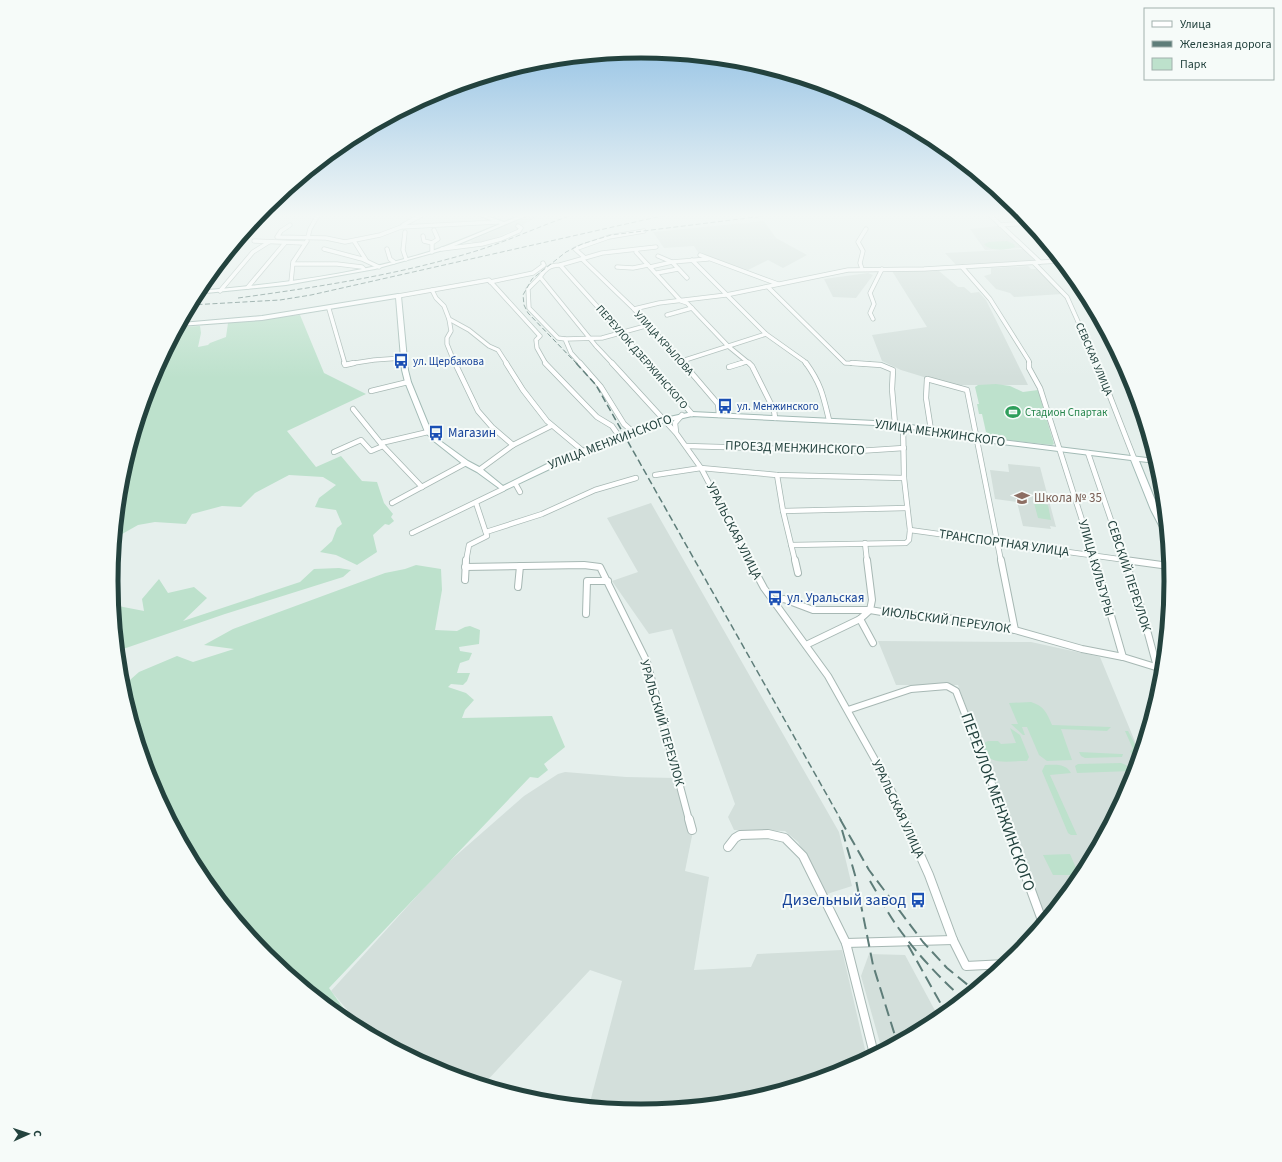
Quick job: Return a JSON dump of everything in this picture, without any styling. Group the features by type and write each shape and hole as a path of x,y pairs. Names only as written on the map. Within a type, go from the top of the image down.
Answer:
{"street":[{"path":"220,291 239,269"},
{"path":"248,288 263,269"},
{"path":"291,282 292,269"},
{"path":"205,292 291,282 363,269"},
{"path":"185,325 211,324 329,309 533,273 538,269"},
{"path":"545,269 528,289 530,308 558,338 592,339 622,333 649,325"},
{"name":"ПЕРЕУЛОК ДЗЕРЖИНСКОГО","path":"564,269 622,333 692,414"},
{"name":"УЛИЦА КРЫЛОВА","path":"594,269 634,309 682,361 718,404 719,415"},
{"path":"653,269 681,301 692,308 728,346 752,366 774,410 775,418"},
{"path":"657,273 677,269"},
{"path":"678,269 688,278"},
{"path":"701,269 766,334 804,361 817,380 823,394 829,420"},
{"path":"740,269 779,284"},
{"path":"634,309 645,305 726,295 848,270 859,269"},
{"path":"873,319 870,313 874,304 870,293 882,269"},
{"name":"УЛИЦА КУЛЬТУРЫ","path":"965,269 990,299 1029,361 1029,368 1040,388 1094,556 1123,657"},
{"name":"СЕВСКАЯ УЛИЦА","path":"1040,269 1067,297 1104,380 1134,458 1161,521"},
{"name":"УРАЛЬСКАЯ УЛИЦА","path":"540,277 592,339 596,346 676,433 701,468 764,588 828,676 888,783 929,875 953,940 966,966 996,964"},
{"path":"488,281 540,336 536,340 537,348 544,361 554,373 597,417 612,426 619,436"},
{"path":"768,287 808,324 845,363 881,365 893,370 892,389 895,424"},
{"path":"432,290 436,298 444,306 449,319 451,331 446,338 447,344 478,411 492,427 513,445"},
{"path":"398,296 402,332 402,358 408,382 428,432 437,441 466,463 479,470 503,489"},
{"path":"667,315 692,308"},
{"path":"329,309 345,365 374,360 402,358"},
{"path":"449,319 469,330 489,346 498,350 523,390 552,426 583,451"},
{"path":"682,361 766,334"},
{"path":"565,339 571,353 601,387 624,424 632,431"},
{"path":"729,368 747,362"},
{"path":"931,430 926,398 927,379 967,390 1015,630"},
{"path":"371,391 408,382"},
{"path":"353,409 382,444 422,487"},
{"name":"УЛИЦА МЕНЖИНСКОГО","path":"412,533 583,451 632,431 682,415 692,414 895,424 977,439 1149,460"},
{"path":"676,433 675,423 682,415"},
{"path":"791,545 906,543 909,540 910,530 904,478 903,425"},
{"path":"479,470 513,445 552,426"},
{"path":"334,452 361,440 371,450 382,444 428,432"},
{"name":"ПРОЕЗД МЕНЖИНСКОГО","path":"686,446 858,451 904,448"},
{"name":"СЕВСКИЙ ПЕРЕУЛОК","path":"1088,453 1140,604 1158,661"},
{"path":"392,503 466,463"},
{"path":"655,475 701,468 777,475 904,478"},
{"path":"777,475 783,511 798,573"},
{"path":"486,532 542,514 595,490 636,478"},
{"path":"514,483 520,492"},
{"path":"466,580 465,567 469,545 487,536 476,503"},
{"path":"783,511 907,508"},
{"path":"1155,510 1160,511"},
{"name":"ТРАНСПОРТНАЯ УЛИЦА","path":"910,530 1164,565"},
{"path":"773,601 784,599 794,604 814,610 870,610 872,600 865,543"},
{"name":"УРАЛЬСКИЙ ПЕРЕУЛОК","path":"465,567 591,565 600,567 647,662 692,830"},
{"path":"518,587 520,566"},
{"path":"586,614 587,581 608,581"},
{"name":"ИЮЛЬСКИЙ ПЕРЕУЛОК","path":"806,645 860,619 870,610 899,615 956,619 1015,630 1082,649 1123,657 1157,667"},
{"path":"860,619 873,643"},
{"name":"ПЕРЕУЛОК МЕНЖИНСКОГО","path":"848,710 911,689 947,686 952,687 956,691 963,706 1041,917"},
{"path":"728,847 736,837 749,834 774,834 785,838 795,846 803,856 846,943 873,1050"},
{"path":"846,943 953,940"}],"shaded area":[{"path":"991,269 1039,269 1062,294 1014,297 1010,293 996,289 984,276 991,274"},
{"path":"892,271 939,271 958,287 964,287 971,293 979,292 986,300 1028,385 950,385 901,370 882,361 872,335 927,327"},
{"path":"868,273 873,275 856,298 833,297 824,279"},
{"name":"Школа № 35","path":"1008,464 1040,467 1056,527 1050,526 1051,529 1023,526 1017,502 995,499 990,470 1009,472"},
{"path":"651,503 839,832 852,886 827,894 798,842 785,831 734,830 728,817 735,804 672,629 649,634 612,581 638,572 607,518"},
{"path":"878,641 1031,642 1100,657 1136,744 1138,744 1124,781 1094,843 1076,872 1044,914 958,685 896,685"},
{"path":"565,772 626,777 675,778 692,836 685,871 709,877 694,970 751,967 757,954 842,950 866,1053 809,1076 743,1094 709,1100 675,1103 607,1103 590,1102 622,981 590,970 487,1080 441,1064 410,1050 379,1034 355,1019 331,991 443,867 524,796 558,774"},
{"path":"869,954 905,955 936,1013 881,1045 861,976"}],"green space":[{"path":"300,315 324,373 366,394 287,431 316,467 341,456 362,481 377,482 384,503 393,514 391,517 394,521 389,525 385,524 373,535 377,552 357,565 336,555 320,552 332,541 337,528 342,524 336,510 315,507 319,498 336,485 323,477 289,475 255,493 241,507 222,506 192,514 186,524 155,522 138,525 120,535 128,479 136,446 158,381 172,350 184,327 200,326 201,333 198,347 208,345 226,337 228,323"},
{"name":"Стадион Спартак","path":"996,384 1010,386 1023,392 1038,390 1054,444 997,439 986,432 982,414 979,414 977,404 979,404 975,387 978,385"},
{"path":"1036,502 1048,505 1051,520 1038,518 1034,503"},
{"path":"416,565 441,569 442,590 435,630 457,631 470,626 480,630 479,644 459,647 460,651 472,653 469,660 460,663 457,673 470,673 467,681 463,685 451,684 448,687 466,693 474,700 465,710 462,718 552,716 565,747 544,764 548,770 538,778 530,777 329,988 348,1015 296,974 271,951 248,926 206,872 172,812 158,781 146,749 128,682 139,672 177,656 193,662 234,649 204,645 233,629 385,573"},
{"path":"339,568 351,570 343,577 122,649 119,606 144,611 142,599 159,579 168,593 194,587 207,598 183,621 300,582 314,569"},
{"path":"1031,702 1044,710 1052,725 1111,727 1107,731 1061,729 1072,760 1047,761 1039,755 1027,727 1022,727 1025,735 1023,735 1011,724 1018,724 1009,703"},
{"path":"1010,728 1020,735 1029,757 1027,761 1006,762 994,760 989,758 982,749 984,743 988,741 998,741 1001,744 1016,743"},
{"path":"1125,731 1128,731 1137,746 1133,758 1130,751 1133,749"},
{"path":"1079,752 1123,754 1122,757 1085,758 1081,756"},
{"path":"1121,763 1129,768 1128,771 1077,773 1075,766 1078,764"},
{"path":"1045,765 1063,766 1071,773 1050,775 1077,835 1071,835 1068,833 1042,771"},
{"path":"1070,854 1077,870 1074,875 1053,875 1043,855"}],"railway":[{"path":"238,298 328,285 408,269"},
{"path":"197,305 280,300 311,295 425,269"},
{"path":"544,269 532,279 523,295 524,305 528,313 577,364"},
{"path":"576,363 596,385 841,820"},
{"path":"840,819 869,870 923,942 947,968 970,987"},
{"path":"842,830 855,875 873,965 896,1037"},
{"path":"870,881 886,910 904,936 920,955 960,996"},
{"path":"908,945 943,1008"}],"place":[{"name":"ул. Щербакова","path":"401,361"},
{"name":"ул. Менжинского","path":"725,406"},
{"name":"Стадион Спартак","path":"1013,412"},
{"name":"Магазин","path":"436,433"},
{"name":"Школа № 35","path":"1022,498"},
{"name":"ул. Уральская","path":"775,598"},
{"name":"Дизельный завод","path":"918,900"}]}
